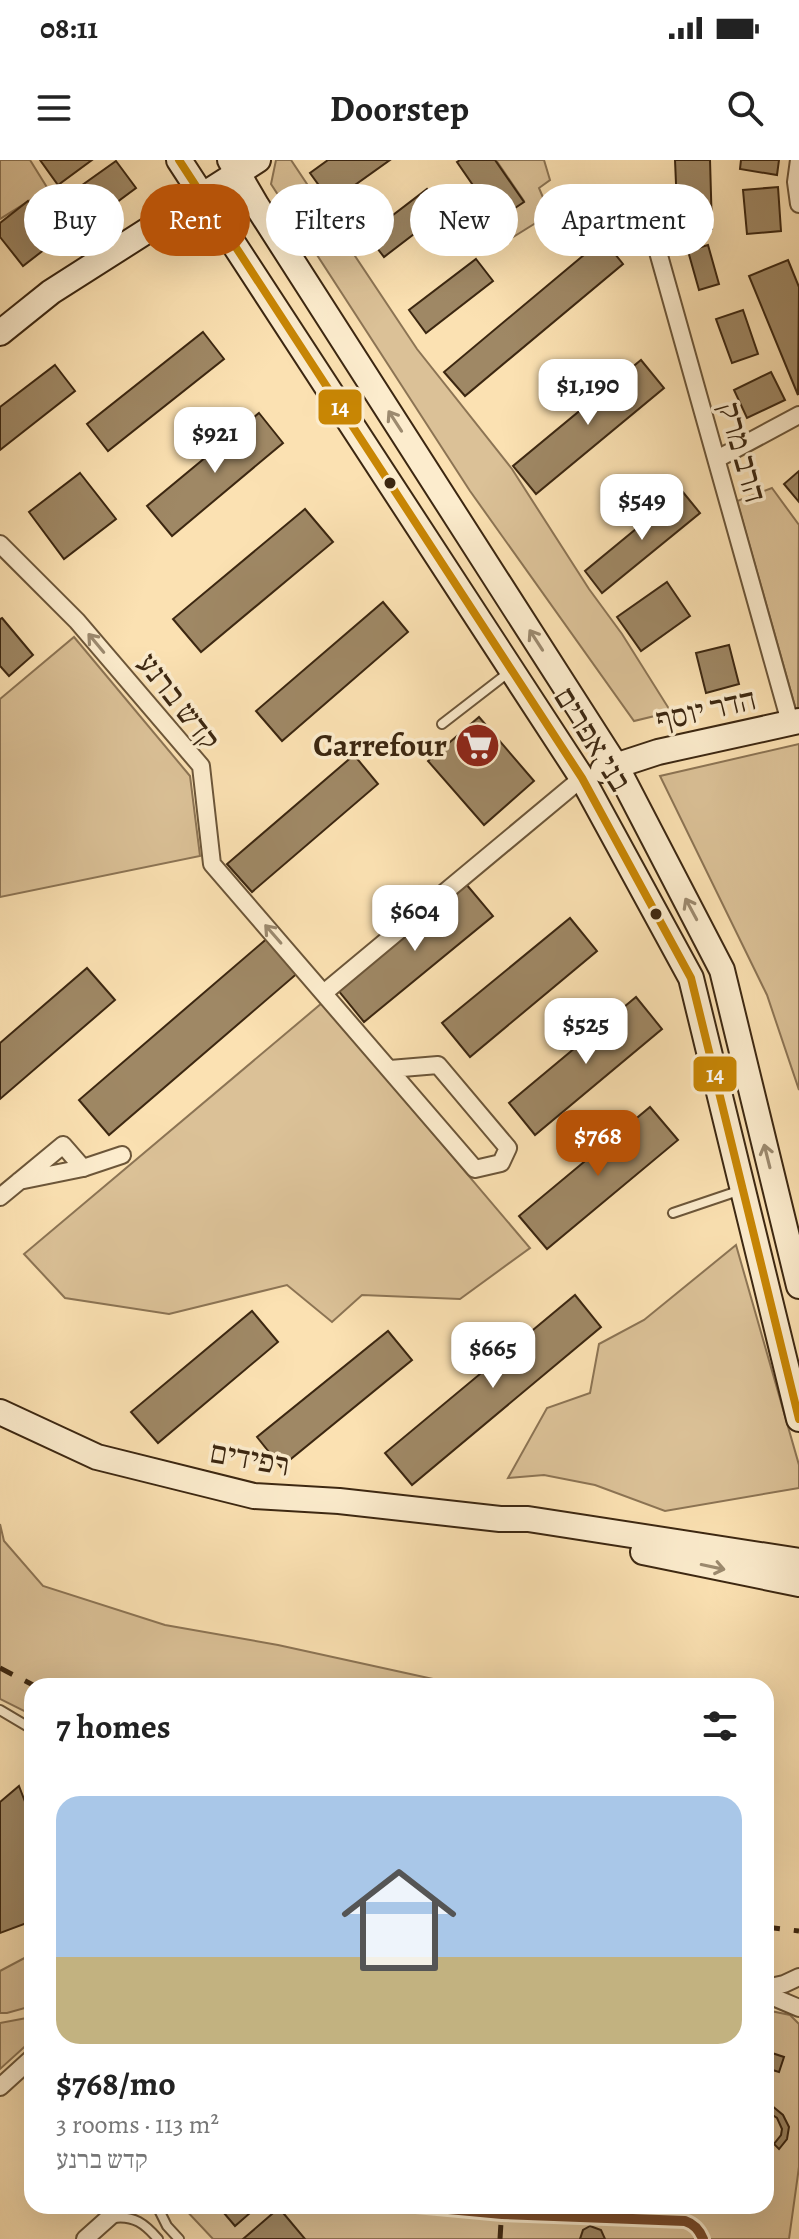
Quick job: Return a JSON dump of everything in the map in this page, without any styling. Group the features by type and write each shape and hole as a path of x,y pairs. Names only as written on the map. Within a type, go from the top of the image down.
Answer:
{"main road":[{"name":"בני אפרים","path":"179,160 194,184"},
{"path":"257,206 265,160"},
{"name":"בני אפרים","path":"242,164 257,206 616,766 722,970 799,1286"},
{"path":"217,184 242,164"},
{"path":"0,333 51,292 140,235"},
{"name":"בני אפרים","path":"241,256 582,778 691,978 799,1419"},
{"name":"הדר יוסף","path":"582,778 658,752 795,722"},
{"path":"635,804 642,777 658,752"},
{"name":"רפידים","path":"0,1412 97,1457 254,1496 528,1519 799,1561"},
{"name":"רפידים","path":"500,1519 523,1528 799,1584"}],"street":[{"path":"799,160 796,182 799,204"},
{"name":"הרב מרק","path":"659,256 795,722"},
{"path":"717,459 799,415"},
{"name":"קדש ברנע","path":"0,544 77,621 201,766 212,864 475,1169 501,1163 508,1148 438,1065 390,1069"},
{"path":"325,992 582,778"},
{"path":"0,1197 63,1145 83,1168"},
{"path":"19,1181 83,1168 122,1155"},
{"path":"774,1986 799,1977"},
{"path":"774,1997 799,2008"},
{"path":"0,2087 24,2065"},
{"path":"85,2239 113,2214"}],"lane":[{"path":"442,724 512,670"},
{"path":"673,1213 743,1190"},
{"path":"0,1710 24,1724"},
{"path":"159,2214 179,2239"},
{"path":"105,2221 123,2217 139,2221 158,2239"}],"shaded area":[{"path":"0,160 30,160 45,184 24,184 24,204 0,219"},
{"path":"276,160 291,160 307,184 271,184"},
{"path":"496,160 544,160 550,180 544,184 534,184 534,224 518,234 518,205 524,201 518,192 518,184 512,184"},
{"path":"318,256 355,256 417,349 512,469 671,712 634,721 470,491"},
{"path":"772,488 799,525 798,717 737,501"},
{"path":"74,637 190,776 200,856 0,897 0,699"},
{"path":"799,744 799,1090 767,995 660,776"},
{"path":"322,1003 530,1248 460,1299 362,1295 332,1322 287,1285 169,1314 65,1298 24,1254"},
{"path":"736,1245 799,1465 799,1488 665,1511 595,1485 544,1475 508,1478 547,1408 590,1393 599,1344 644,1320"},
{"path":"0,1524 4,1541 43,1586 165,1625 278,1645 429,1678 24,1678 24,1711 0,1699"},
{"path":"24,1958 24,2008 0,2013 0,1971"},
{"path":"774,2012 790,2015 799,2024 799,2167 789,2239 213,2239 190,2214 774,2214"},
{"path":"24,2018 24,2047 0,2069 0,2023"}],"building":[{"path":"40,160 92,160 59,184"},
{"path":"328,160 390,160 356,184 318,184 310,173"},
{"path":"495,160 512,184 472,184 457,162"},
{"path":"675,160 710,160 711,184 676,184"},
{"path":"741,160 779,160 777,175 740,169"},
{"path":"116,161 136,188 124,197 124,184 84,184"},
{"path":"778,187 781,231 747,234 743,190"},
{"path":"410,202 410,237 394,249 394,214"},
{"path":"24,204 24,256 36,256 23,266 0,237 0,223"},
{"path":"583,256 617,256 623,264 465,396 444,372"},
{"path":"689,256 711,256 719,284 699,290"},
{"path":"476,259 493,281 426,333 409,310"},
{"path":"788,260 799,287 798,395 749,276"},
{"path":"743,310 758,354 732,363 716,319"},
{"path":"203,332 224,359 108,451 87,424"},
{"path":"641,360 664,388 536,494 513,466"},
{"path":"55,365 75,391 0,450 0,407"},
{"path":"771,372 785,400 747,418 734,390"},
{"path":"259,413 283,443 172,536 147,506"},
{"path":"799,471 799,502 784,484"},
{"path":"80,473 116,519 64,559 29,512"},
{"path":"682,491 700,513 602,593 585,571"},
{"path":"305,509 333,542 201,652 173,619"},
{"path":"667,582 690,616 641,651 617,617"},
{"path":"383,602 408,632 282,741 256,711"},
{"path":"2,618 33,655 9,676 0,666"},
{"path":"729,645 739,684 706,693 696,653"},
{"path":"479,717 534,781 484,825 428,761"},
{"path":"354,755 378,784 252,892 227,864"},
{"path":"466,884 493,916 364,1022 337,989"},
{"path":"570,918 597,951 470,1057 442,1023"},
{"path":"270,936 300,971 109,1135 79,1100"},
{"path":"87,968 115,1000 0,1099 0,1043"},
{"path":"636,997 662,1029 535,1135 509,1103"},
{"path":"650,1107 678,1140 547,1249 519,1216"},
{"path":"575,1295 601,1327 412,1485 385,1453"},
{"path":"252,1311 278,1342 158,1443 131,1412"},
{"path":"388,1331 412,1360 281,1467 257,1437"},
{"path":"19,1786 24,1799 24,1924 0,1933 0,1802"},
{"path":"774,2054 784,2057 779,2072 774,2070"},
{"path":"774,2108 783,2115 789,2127 787,2139 779,2149 774,2144 782,2129"},
{"path":"225,2214 249,2214 235,2226"},
{"path":"272,2214 284,2214 305,2239 243,2239"},
{"path":"590,2226 601,2230 605,2239 580,2239 583,2230"}],"railway":[{"path":"0,1668 24,1680"},
{"path":"774,1928 799,1931"},
{"path":"502,2214 685,2221 696,2227 703,2239"},
{"path":"500,2239 502,2214"}],"transit line":[{"name":"14","path":"179,160 582,778 691,978 799,1419"},
{"path":"502,2214 685,2221 696,2227 703,2239"}],"place":[{"name":"Carrefour","path":"478,745"}]}
